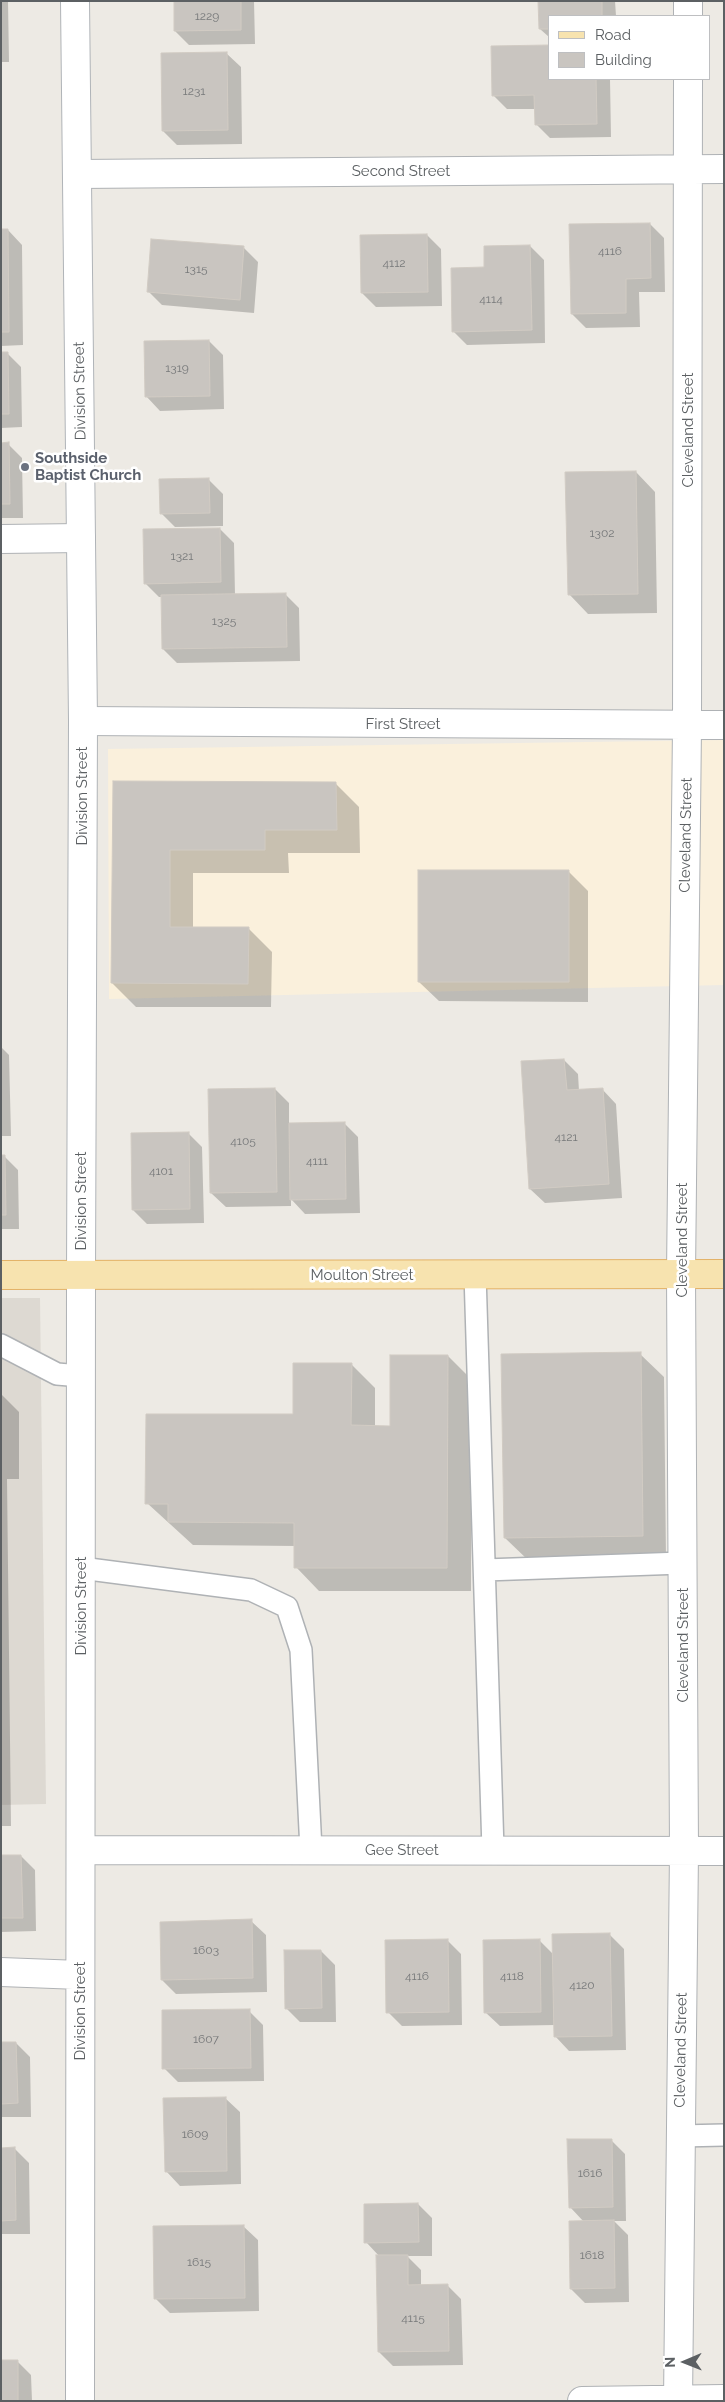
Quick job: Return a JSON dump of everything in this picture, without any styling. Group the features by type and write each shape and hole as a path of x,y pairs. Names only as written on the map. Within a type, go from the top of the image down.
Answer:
{"main road":[{"name":"Moulton Street","path":"1,1276 724,1274"}],"street":[{"name":"Division Street","path":"75,1 82,721 80,2401"},
{"path":"688,1 688,15"},
{"name":"Cleveland Street","path":"678,2400 684,1851 681,1274 687,726 688,80"},
{"name":"Second Street","path":"77,174 724,169"},
{"path":"1,539 81,538"},
{"name":"First Street","path":"82,721 724,725"},
{"name":"Gee Street","path":"81,1850 724,1851"},
{"path":"1,1972 80,1974"},
{"path":"582,2401 724,2399"}],"lane":[{"path":"475,1274 493,1850"},
{"path":"1,1345 57,1374 81,1376"},
{"path":"485,1570 682,1563"},
{"path":"81,1568 251,1590 287,1607 301,1650 311,1850"},
{"path":"680,2136 724,2135"}],"shaded area":[{"path":"724,740 724,985 109,999 108,749"},
{"path":"1,1298 40,1298 46,1804 1,1805"}],"building":[{"path":"174,1 241,1 241,30 174,31"},
{"path":"538,1 602,1 602,15 548,15 548,29 539,29"},
{"path":"548,45 548,80 596,80 597,124 535,125 534,95 492,96 491,46"},
{"path":"227,52 228,130 162,131 161,53"},
{"path":"650,223 651,278 626,279 626,313 571,314 569,224"},
{"path":"1,229 8,229 9,332 1,332"},
{"path":"427,234 428,292 361,293 360,235"},
{"path":"151,239 244,246 240,300 147,292"},
{"path":"530,245 532,330 452,332 451,268 484,267 484,246"},
{"path":"209,340 210,396 145,397 144,341"},
{"path":"1,352 8,352 9,414 1,414"},
{"path":"9,442 10,504 1,504 1,443"},
{"path":"636,471 638,594 568,595 565,472"},
{"path":"209,478 210,513 160,514 159,479"},
{"path":"220,528 221,582 144,584 143,529"},
{"path":"286,593 287,647 162,649 161,595"},
{"path":"113,781 336,782 337,830 265,830 265,850 170,850 170,927 249,927 248,984 111,983"},
{"path":"418,870 569,870 569,982 418,982"},
{"path":"564,1059 567,1090 603,1088 609,1184 529,1189 521,1061"},
{"path":"275,1088 277,1192 210,1193 208,1089"},
{"path":"345,1122 346,1199 290,1200 289,1123"},
{"path":"189,1132 190,1209 132,1210 131,1133"},
{"path":"1,1155 5,1155 6,1215 1,1215"},
{"path":"641,1352 643,1536 504,1538 501,1354"},
{"path":"390,1355 448,1355 447,1568 294,1568 294,1523 168,1522 168,1504 145,1504 146,1414 293,1414 293,1363 352,1363 351,1425 390,1426"},
{"path":"1,1855 21,1855 23,1918 1,1918"},
{"path":"252,1919 253,1978 161,1980 160,1922"},
{"path":"610,1933 612,2036 554,2037 552,1934"},
{"path":"448,1939 449,2012 386,2013 385,1940"},
{"path":"540,1939 541,2012 484,2013 483,1940"},
{"path":"284,1950 321,1950 322,2008 285,2009"},
{"path":"250,2009 251,2068 162,2069 162,2010"},
{"path":"1,2042 16,2042 18,2103 1,2104"},
{"path":"226,2097 227,2171 165,2172 163,2098"},
{"path":"567,2139 612,2139 613,2207 569,2208"},
{"path":"15,2147 16,2220 1,2221 1,2148"},
{"path":"418,2203 419,2242 364,2243 364,2204"},
{"path":"614,2220 615,2288 570,2289 569,2221"},
{"path":"244,2225 245,2298 154,2299 153,2226"},
{"path":"376,2255 408,2255 408,2285 448,2284 449,2351 378,2352"},
{"path":"1,2360 18,2360 18,2401 1,2401"}],"place":[{"name":"Southside Baptist Church","path":"25,467"}]}
